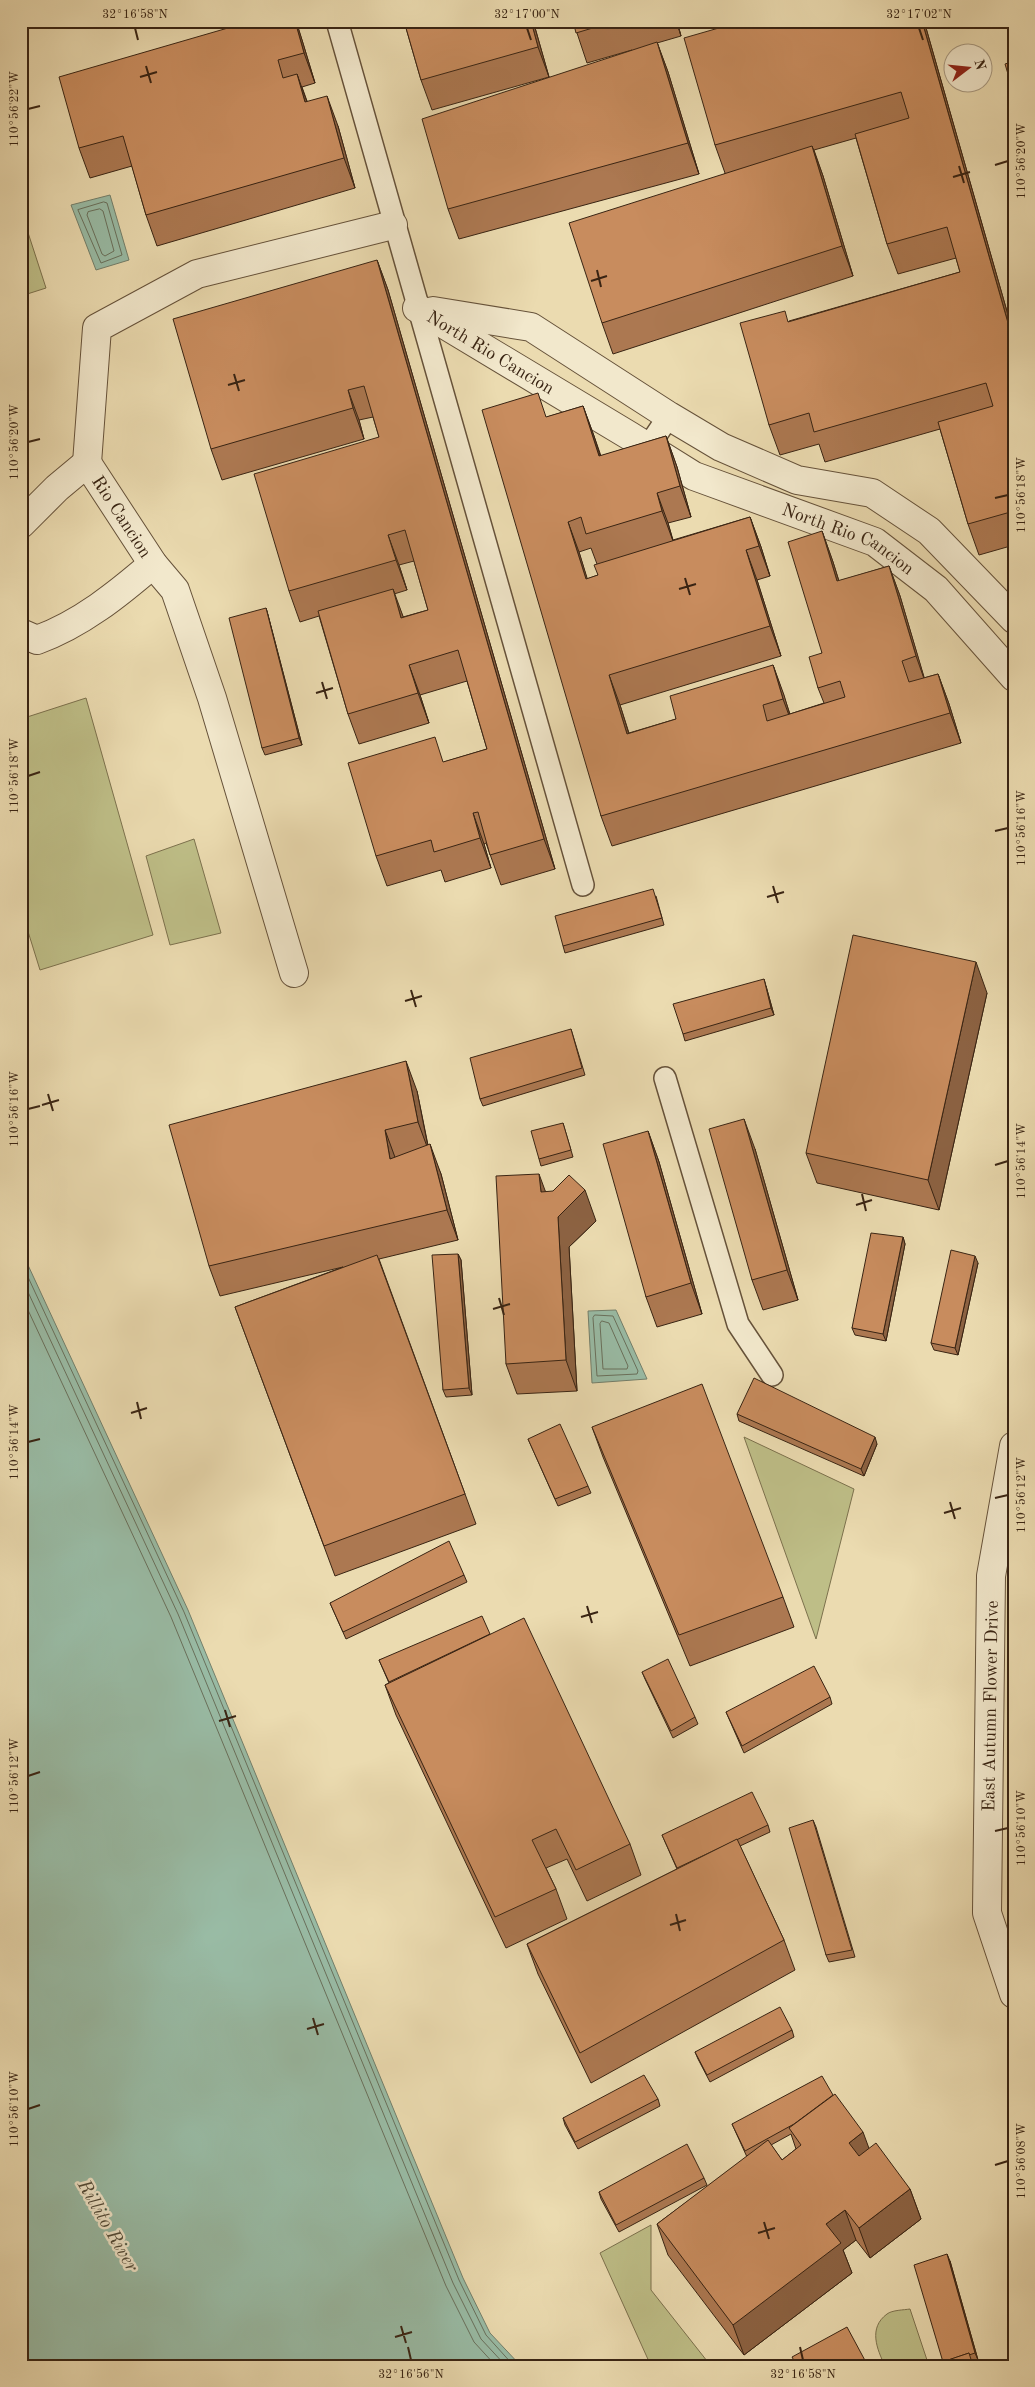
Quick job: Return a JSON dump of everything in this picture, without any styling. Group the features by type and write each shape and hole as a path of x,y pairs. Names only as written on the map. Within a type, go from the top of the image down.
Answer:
{"street":[{"path":"87,463 97,328 197,274 393,225"},
{"name":"North Rio Cancion","path":"417,308 531,327 668,416 721,447 796,480 872,493 929,531 1014,619"},
{"name":"North Rio Cancion","path":"417,308 694,476 875,542 936,589 1014,677"},
{"name":"Rio Cancion","path":"21,524 56,488 87,463 153,564 121,591 63,631 37,640 21,633"},
{"path":"153,564 176,590 212,698 294,973"},
{"name":"East Autumn Flower Drive","path":"1014,1446 992,1576 987,1914 1014,1994"}],"lane":[{"path":"336,21 583,885"},
{"path":"648,447 668,416"},
{"path":"665,1078 738,1324 772,1375"}],"shaded area":[{"path":"21,211 46,288 21,296"},
{"path":"86,698 153,935 40,970 21,909 21,719"},
{"path":"194,839 221,933 170,945 146,856"},
{"path":"744,1437 854,1489 816,1639"},
{"path":"651,2225 651,2290 711,2366 651,2366 600,2253"},
{"path":"910,2309 929,2366 885,2366 877,2346 876,2332 878,2326 887,2314"}],"water":[{"path":"110,195 129,260 96,270 71,205"},
{"name":"Rillito River","path":"21,1250 188,1610 463,2278 490,2333 521,2366 21,2366"},
{"path":"616,1310 647,1379 592,1383 588,1311"}],"building":[{"path":"252,21 295,21 304,53 278,60 283,78 297,74 305,102 327,96 344,158 146,215 123,136 79,148 59,77"},
{"path":"404,21 531,21 538,47 421,80"},
{"path":"573,21 616,21 576,33"},
{"path":"743,21 922,21 1014,344 1014,511 968,524 938,422 993,406 986,383 814,432 809,413 769,425 740,323 785,311 788,322 960,272 947,227 887,244 855,134 909,118 901,92 715,145 684,38"},
{"path":"657,42 688,143 448,209 422,119"},
{"path":"1014,61 1014,94 1005,64"},
{"path":"812,146 842,246 602,323 569,223"},
{"path":"377,260 544,839 490,855 478,812 473,813 480,838 434,852 431,840 376,856 348,763 435,737 443,762 487,749 458,650 409,665 418,693 348,714 318,611 393,589 401,618 428,610 405,530 388,535 396,560 289,591 254,474 379,437 364,386 348,390 353,408 211,449 173,319"},
{"path":"538,393 546,417 583,406 599,456 666,436 680,486 657,493 662,511 586,534 581,517 568,522 586,579 598,575 594,565 750,517 759,546 746,550 770,626 609,675 627,734 676,719 670,696 773,665 783,699 763,705 767,721 845,697 840,681 818,688 809,657 822,653 788,542 822,531 837,581 889,566 916,656 902,661 909,682 938,674 950,713 601,816 482,410"},
{"path":"266,608 299,738 262,748 229,618"},
{"path":"653,889 662,918 563,946 555,916"},
{"path":"853,935 976,962 928,1180 806,1153"},
{"path":"764,979 771,1008 683,1034 673,1004"},
{"path":"571,1029 582,1068 480,1099 470,1058"},
{"path":"406,1061 418,1122 385,1130 390,1159 430,1144 447,1210 209,1266 169,1125"},
{"path":"744,1119 787,1270 752,1280 709,1129"},
{"path":"563,1123 571,1150 539,1159 531,1131"},
{"path":"648,1131 691,1283 646,1297 603,1144"},
{"path":"539,1174 541,1192 553,1191 569,1175 585,1190 558,1217 566,1360 506,1364 496,1176"},
{"path":"871,1233 903,1237 883,1334 852,1328"},
{"path":"951,1250 975,1256 955,1348 931,1343"},
{"path":"458,1254 469,1388 443,1390 432,1255"},
{"path":"377,1255 465,1494 324,1546 235,1307"},
{"path":"754,1378 875,1437 861,1469 737,1414"},
{"path":"702,1384 783,1597 679,1635 592,1427"},
{"path":"560,1424 588,1486 555,1499 528,1439"},
{"path":"449,1541 464,1575 343,1632 330,1603"},
{"path":"482,1616 490,1634 389,1682 379,1660"},
{"path":"524,1618 630,1844 576,1870 556,1829 532,1840 556,1889 495,1917 385,1685"},
{"path":"668,1659 695,1717 671,1731 642,1672"},
{"path":"814,1666 830,1697 742,1746 726,1712"},
{"path":"752,1792 768,1825 677,1868 662,1835"},
{"path":"813,1820 852,1950 826,1955 789,1828"},
{"path":"737,1839 784,1940 580,2053 527,1944"},
{"path":"780,2007 792,2030 707,2075 695,2052"},
{"path":"644,2075 658,2099 575,2142 563,2118"},
{"path":"822,2076 833,2095 794,2124 745,2151 732,2124"},
{"path":"835,2094 863,2132 849,2143 859,2156 876,2143 910,2189 859,2228 845,2210 826,2224 841,2243 733,2325 657,2224 768,2140 782,2160 801,2145 789,2128"},
{"path":"687,2144 704,2178 616,2225 599,2192"},
{"path":"947,2254 975,2353 969,2355 969,2353 943,2362 914,2265"},
{"path":"847,2327 868,2366 797,2366 792,2357"},
{"path":"969,2353 973,2366 933,2365"}]}
